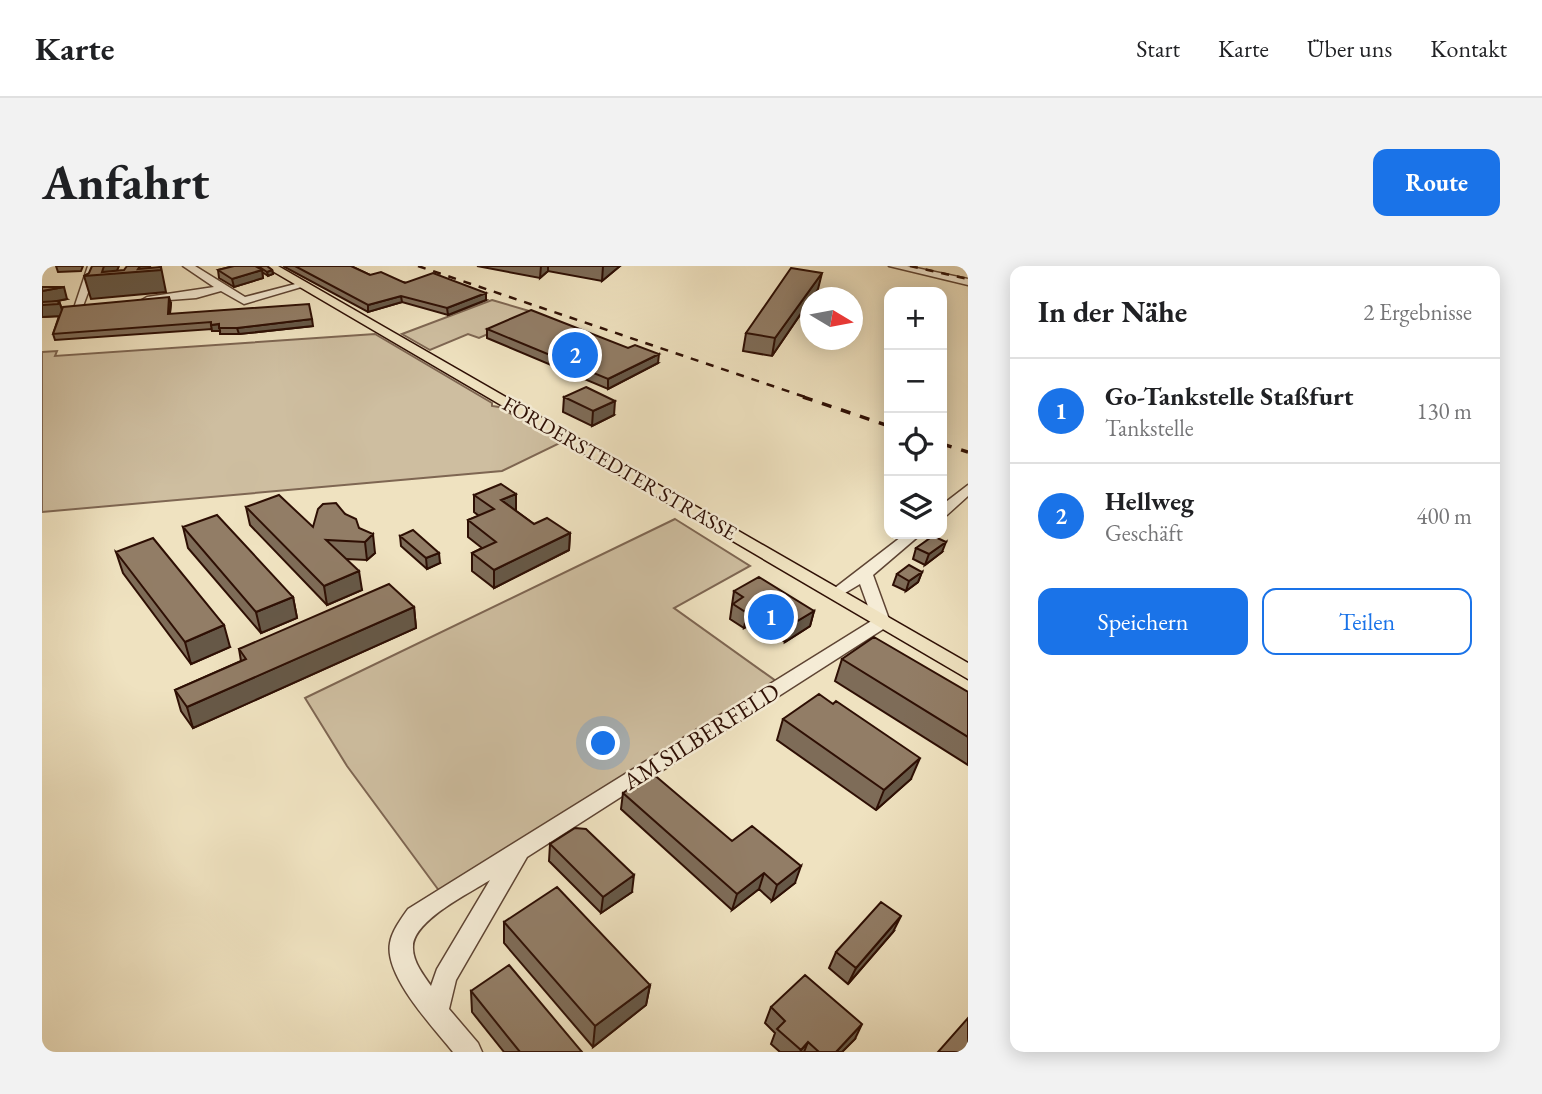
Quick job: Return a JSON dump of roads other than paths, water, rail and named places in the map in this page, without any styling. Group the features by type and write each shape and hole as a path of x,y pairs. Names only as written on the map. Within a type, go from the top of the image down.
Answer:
{"main road":[{"name":"FÖRDERSTEDTER STRASSE","path":"270,266 968,672"}],"street":[{"path":"78,306 93,266"},
{"path":"188,266 244,301 303,285"},
{"path":"894,266 968,282"},
{"path":"128,302 179,298 222,288"},
{"path":"66,307 90,305"},
{"path":"947,508 968,489"},
{"path":"835,594 865,575 908,539"},
{"path":"865,575 872,598 882,614 882,622"},
{"name":"AM SILBERFELD","path":"469,1052 405,968 401,948 404,933 416,916 882,622"},
{"name":"AM SILBERFELD","path":"437,1010 446,977 520,850"}],"railway":[{"path":"418,266 808,398"},
{"path":"910,266 968,279"},
{"path":"803,397 884,424"},
{"path":"947,446 968,452"}],"place":[{"name":"Hellweg","path":"575,355"},
{"name":"Go-Tankstelle Staßfurt","path":"771,617"}]}
